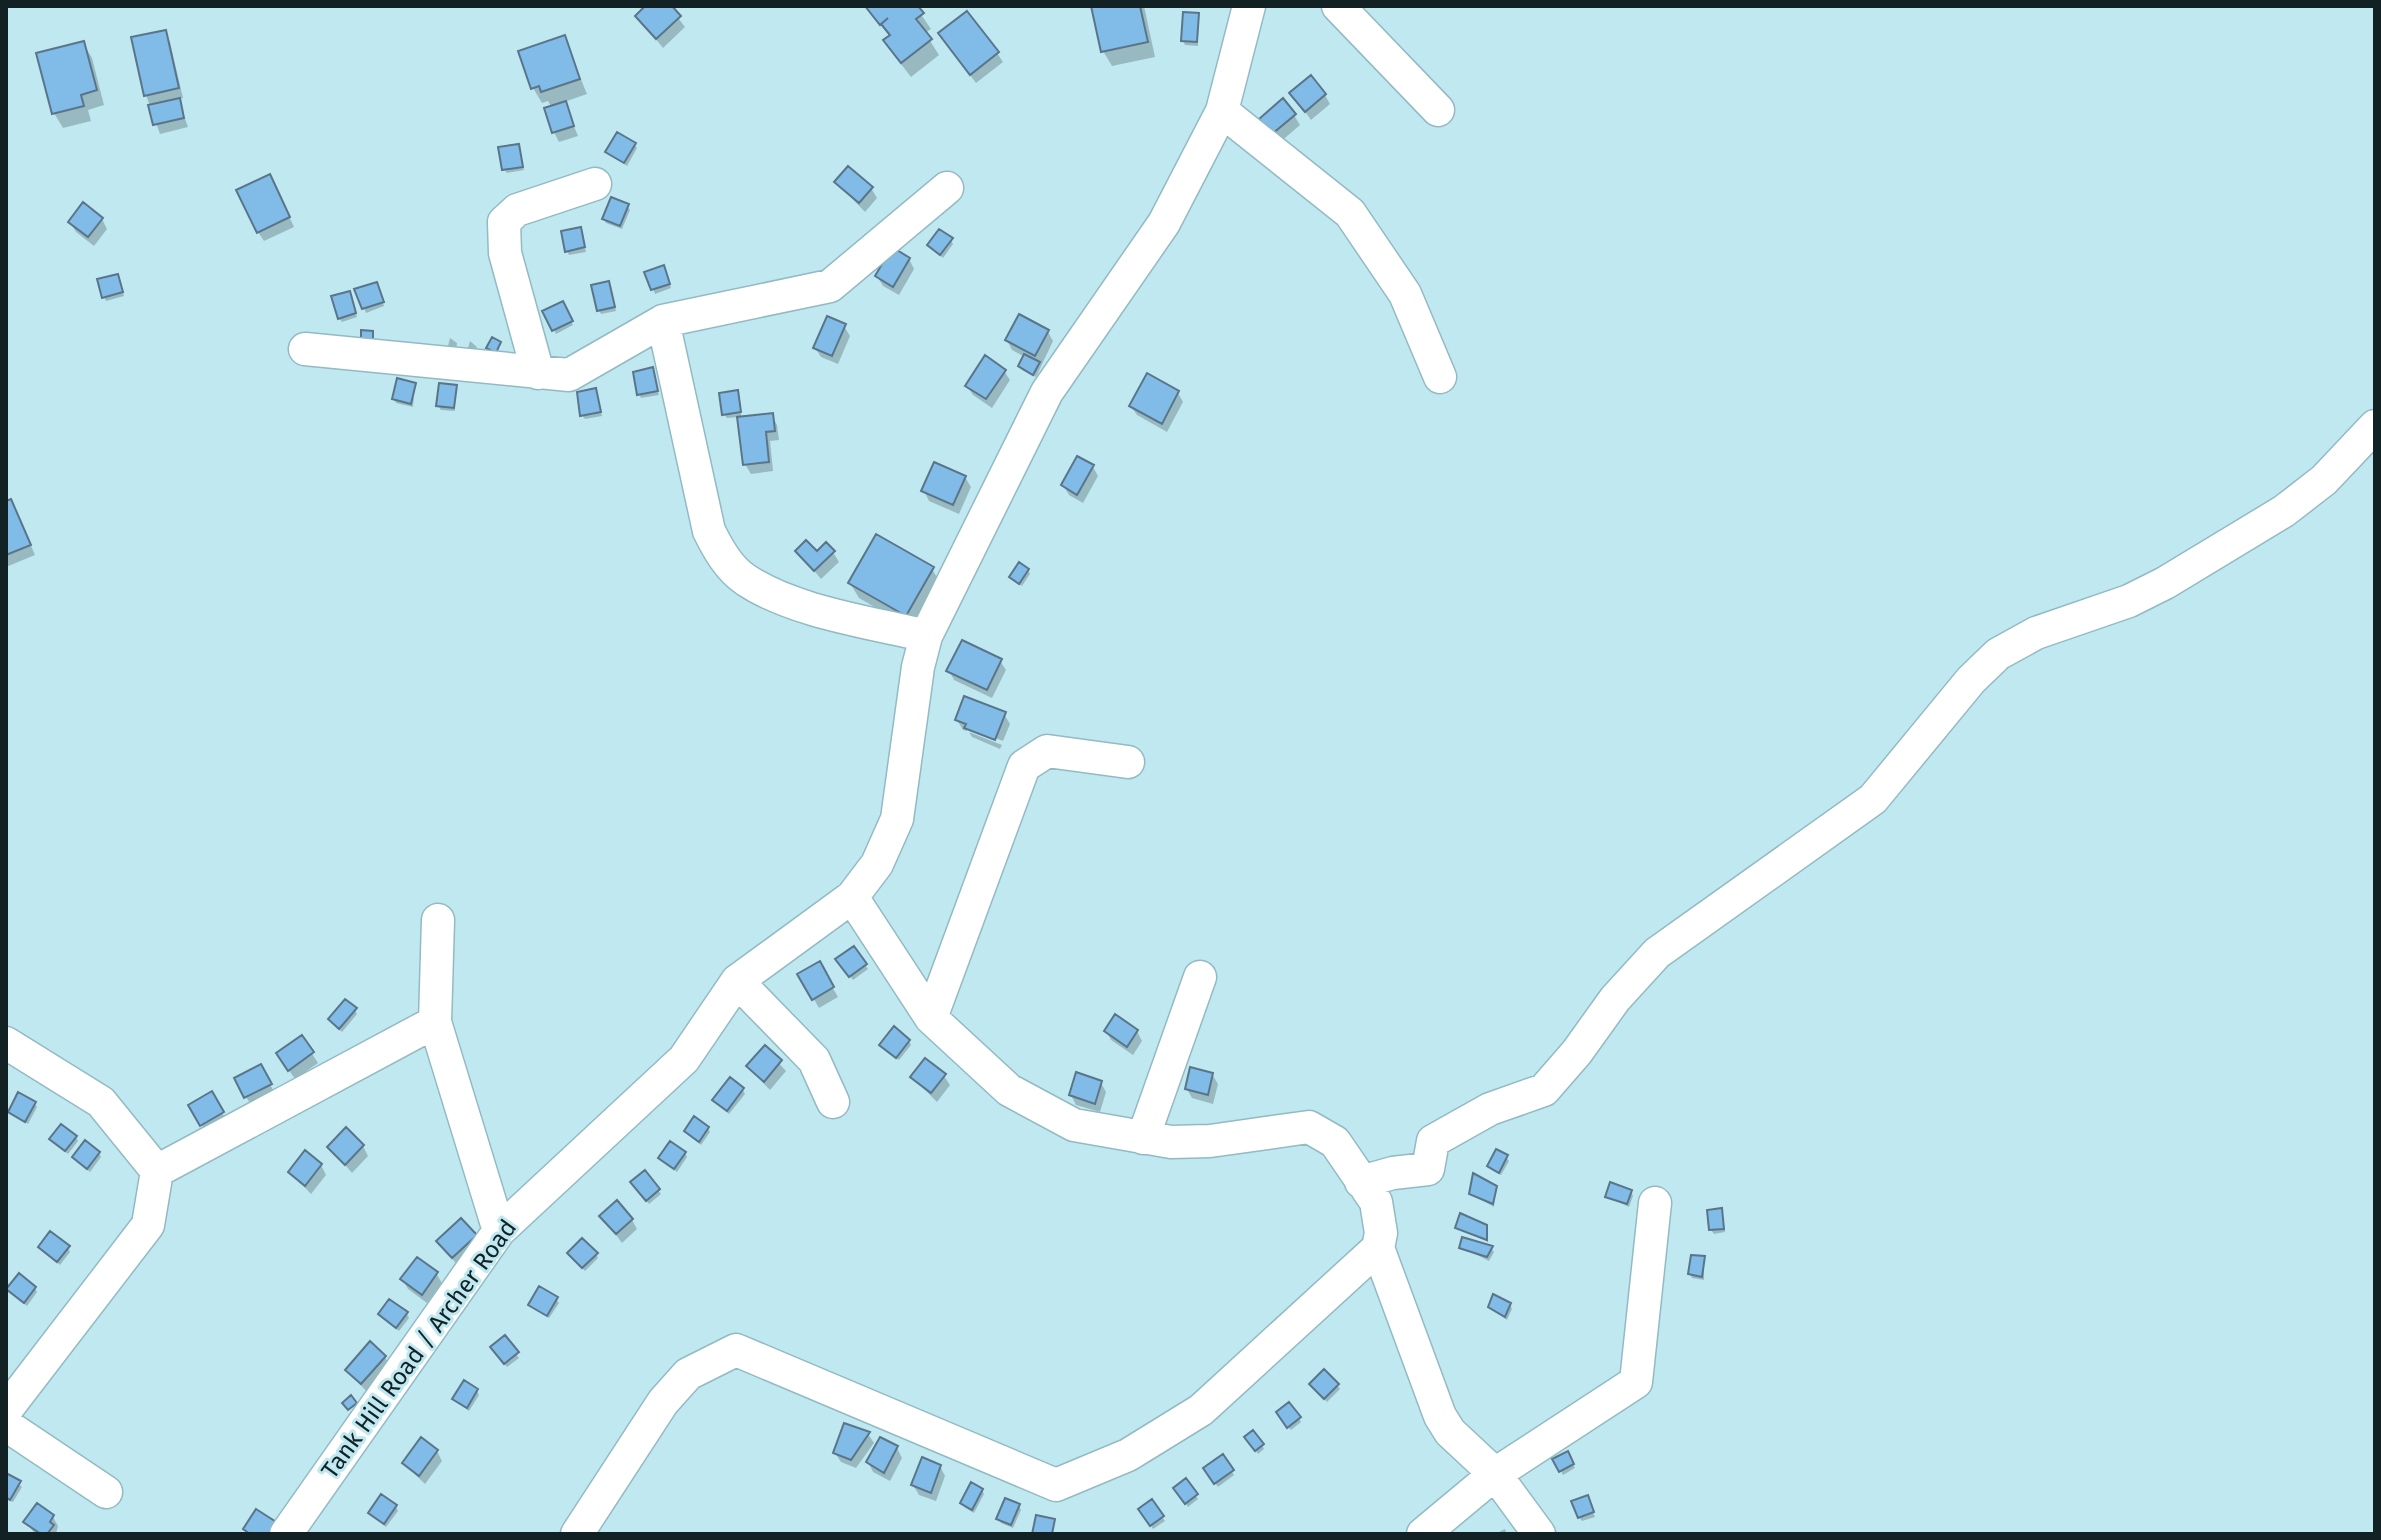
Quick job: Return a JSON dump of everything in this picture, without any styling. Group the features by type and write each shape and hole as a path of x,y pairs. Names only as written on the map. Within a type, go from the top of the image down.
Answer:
{"street":[{"name":"Tank Hill Road / Archer Road","path":"286,1534 499,1231 684,1059 737,981 852,897 877,864 897,819 918,667 926,636 1047,392 1164,223 1222,111 1249,6"},
{"path":"1338,6 1438,110"},
{"path":"1222,111 1350,213 1405,294 1440,377"},
{"path":"538,373 505,253 504,222 517,210 595,184"},
{"path":"305,349 569,375 663,321 830,286 947,188"},
{"path":"663,321 709,531 721,554 745,580 787,601 926,636"},
{"path":"1361,1182 1393,1173 1428,1169 1433,1141 1490,1109 1544,1090 1577,1052 1615,999 1657,953 1873,799 1971,680 1998,654 2036,633 2129,601 2165,583 2284,511 2324,480 2375,426"},
{"path":"931,1018 1024,766 1047,751 1128,762"},
{"path":"852,897 931,1018 1009,1090 1074,1125 1143,1138 1210,1141 1309,1127 1335,1142 1376,1202 1381,1233 1378,1248 1440,1416 1450,1432 1495,1474 1539,1534"},
{"path":"438,920 435,1022 499,1231"},
{"path":"1143,1138 1200,977"},
{"path":"737,981 814,1060 833,1102"},
{"path":"157,1171 435,1022"},
{"path":"6,1043 101,1102 157,1171 148,1225 6,1410"},
{"path":"1423,1534 1495,1474 1636,1382 1655,1203"},
{"path":"577,1534 663,1402 688,1374 736,1350 1056,1485 1128,1455 1201,1410 1378,1248"},
{"path":"6,1425 106,1492"}],"building":[{"path":"645,6 672,6 681,16 656,39 635,16"},
{"path":"865,6 918,6 924,13 916,19 932,39 901,63 883,40 890,35"},
{"path":"1091,6 1140,6 1148,42 1101,52"},
{"path":"967,11 999,52 970,75 938,33"},
{"path":"1183,12 1199,13 1197,42 1181,41"},
{"path":"166,30 179,88 144,96 131,37"},
{"path":"565,35 580,79 541,92 539,86 531,89 518,51"},
{"path":"84,41 97,90 81,95 84,106 52,114 36,53"},
{"path":"1311,75 1326,94 1305,112 1289,93"},
{"path":"180,98 184,118 153,125 148,105"},
{"path":"1283,98 1296,114 1272,134 1259,119"},
{"path":"566,101 574,126 552,133 544,108"},
{"path":"617,132 636,143 624,163 605,152"},
{"path":"519,144 523,167 502,170 498,147"},
{"path":"848,166 873,187 859,203 834,182"},
{"path":"270,174 290,217 257,233 236,190"},
{"path":"611,197 629,204 620,226 602,219"},
{"path":"83,202 103,218 88,237 68,222"},
{"path":"581,227 585,247 565,252 561,231"},
{"path":"939,229 953,238 940,255 927,245"},
{"path":"892,247 910,258 893,287 875,276"},
{"path":"664,265 670,284 651,290 644,272"},
{"path":"118,274 123,292 102,298 97,279"},
{"path":"609,281 615,307 597,311 591,285"},
{"path":"377,282 384,302 362,309 354,289"},
{"path":"350,291 356,313 338,319 331,296"},
{"path":"563,301 573,321 552,331 542,311"},
{"path":"1019,314 1049,330 1035,356 1005,340"},
{"path":"827,316 846,324 832,356 813,348"},
{"path":"361,330 373,331 373,341 361,341"},
{"path":"492,337 501,342 496,353 486,348"},
{"path":"1024,354 1040,362 1033,375 1018,366"},
{"path":"985,355 1006,370 986,399 965,386"},
{"path":"653,367 658,391 637,395 633,372"},
{"path":"1147,373 1179,391 1162,424 1129,406"},
{"path":"397,378 416,383 411,404 392,399"},
{"path":"439,383 457,385 454,408 436,406"},
{"path":"596,388 601,412 580,416 577,392"},
{"path":"738,390 741,412 722,415 719,393"},
{"path":"773,413 775,431 766,432 769,462 743,465 737,417"},
{"path":"1077,456 1094,465 1077,495 1061,485"},
{"path":"934,462 966,476 953,505 921,491"},
{"path":"11,499 31,545 6,555 6,501"},
{"path":"876,534 934,567 906,616 848,583"},
{"path":"806,540 817,551 826,542 835,551 814,571 795,551"},
{"path":"1019,562 1029,569 1019,584 1009,577"},
{"path":"962,640 1002,659 987,690 946,671"},
{"path":"964,696 1006,712 995,740 964,728 966,724 955,720"},
{"path":"854,946 867,964 849,977 835,959"},
{"path":"820,961 834,987 812,1000 797,974"},
{"path":"345,999 357,1008 339,1029 328,1019"},
{"path":"1115,1014 1138,1030 1127,1047 1104,1031"},
{"path":"894,1026 910,1040 896,1058 879,1045"},
{"path":"302,1035 314,1052 288,1071 276,1053"},
{"path":"765,1045 782,1060 764,1082 746,1066"},
{"path":"925,1058 946,1074 931,1093 910,1077"},
{"path":"261,1064 272,1084 244,1098 234,1078"},
{"path":"1190,1067 1213,1073 1208,1095 1185,1089"},
{"path":"1076,1072 1102,1081 1095,1104 1069,1095"},
{"path":"730,1077 744,1088 727,1111 712,1100"},
{"path":"212,1091 224,1112 200,1126 188,1105"},
{"path":"18,1092 36,1102 25,1122 8,1112"},
{"path":"694,1116 709,1127 699,1142 684,1131"},
{"path":"61,1124 77,1136 65,1151 49,1139"},
{"path":"346,1127 364,1145 345,1165 327,1147"},
{"path":"85,1140 100,1152 87,1169 72,1157"},
{"path":"670,1141 686,1152 674,1169 658,1158"},
{"path":"1496,1149 1508,1155 1499,1173 1487,1166"},
{"path":"305,1150 322,1164 305,1186 288,1172"},
{"path":"645,1170 660,1189 646,1201 630,1182"},
{"path":"1473,1173 1497,1186 1493,1204 1469,1194"},
{"path":"1610,1182 1632,1190 1627,1204 1605,1197"},
{"path":"617,1200 633,1219 616,1234 599,1216"},
{"path":"1722,1208 1724,1229 1709,1230 1707,1210"},
{"path":"1460,1213 1487,1225 1487,1240 1455,1228"},
{"path":"461,1218 477,1235 452,1258 436,1241"},
{"path":"50,1231 70,1246 57,1262 38,1247"},
{"path":"1462,1237 1493,1246 1487,1257 1459,1248"},
{"path":"582,1238 598,1253 582,1268 567,1253"},
{"path":"1691,1255 1705,1256 1702,1277 1688,1274"},
{"path":"417,1257 438,1272 422,1295 400,1279"},
{"path":"19,1273 36,1287 24,1303 6,1289"},
{"path":"539,1286 558,1297 547,1316 528,1305"},
{"path":"1493,1294 1511,1303 1505,1317 1488,1307"},
{"path":"389,1299 408,1312 396,1328 378,1314"},
{"path":"505,1335 519,1352 504,1364 490,1347"},
{"path":"370,1341 386,1356 361,1384 345,1370"},
{"path":"1324,1369 1339,1384 1324,1399 1309,1384"},
{"path":"464,1380 478,1389 467,1408 452,1399"},
{"path":"351,1395 357,1403 348,1410 342,1403"},
{"path":"1289,1402 1301,1417 1287,1428 1276,1412"},
{"path":"844,1423 870,1432 851,1460 833,1453"},
{"path":"1253,1430 1264,1444 1255,1451 1244,1437"},
{"path":"421,1437 438,1450 419,1476 402,1463"},
{"path":"880,1437 898,1446 884,1473 866,1462"},
{"path":"1568,1451 1574,1464 1559,1472 1552,1459"},
{"path":"1223,1454 1234,1470 1214,1484 1203,1468"},
{"path":"922,1457 941,1465 931,1493 911,1485"},
{"path":"6,1473 21,1481 10,1500 6,1497"},
{"path":"1186,1478 1198,1494 1185,1504 1173,1488"},
{"path":"971,1482 983,1489 972,1510 960,1503"},
{"path":"381,1494 397,1505 384,1524 368,1513"},
{"path":"1588,1495 1594,1512 1578,1518 1571,1501"},
{"path":"1005,1498 1020,1504 1011,1525 996,1519"},
{"path":"1152,1499 1164,1516 1150,1526 1138,1509"},
{"path":"37,1503 54,1515 50,1522 54,1525 47,1534 41,1534 23,1522"},
{"path":"256,1509 281,1525 275,1534 250,1534 243,1529"},
{"path":"1036,1515 1055,1519 1052,1534 1032,1534"}]}
